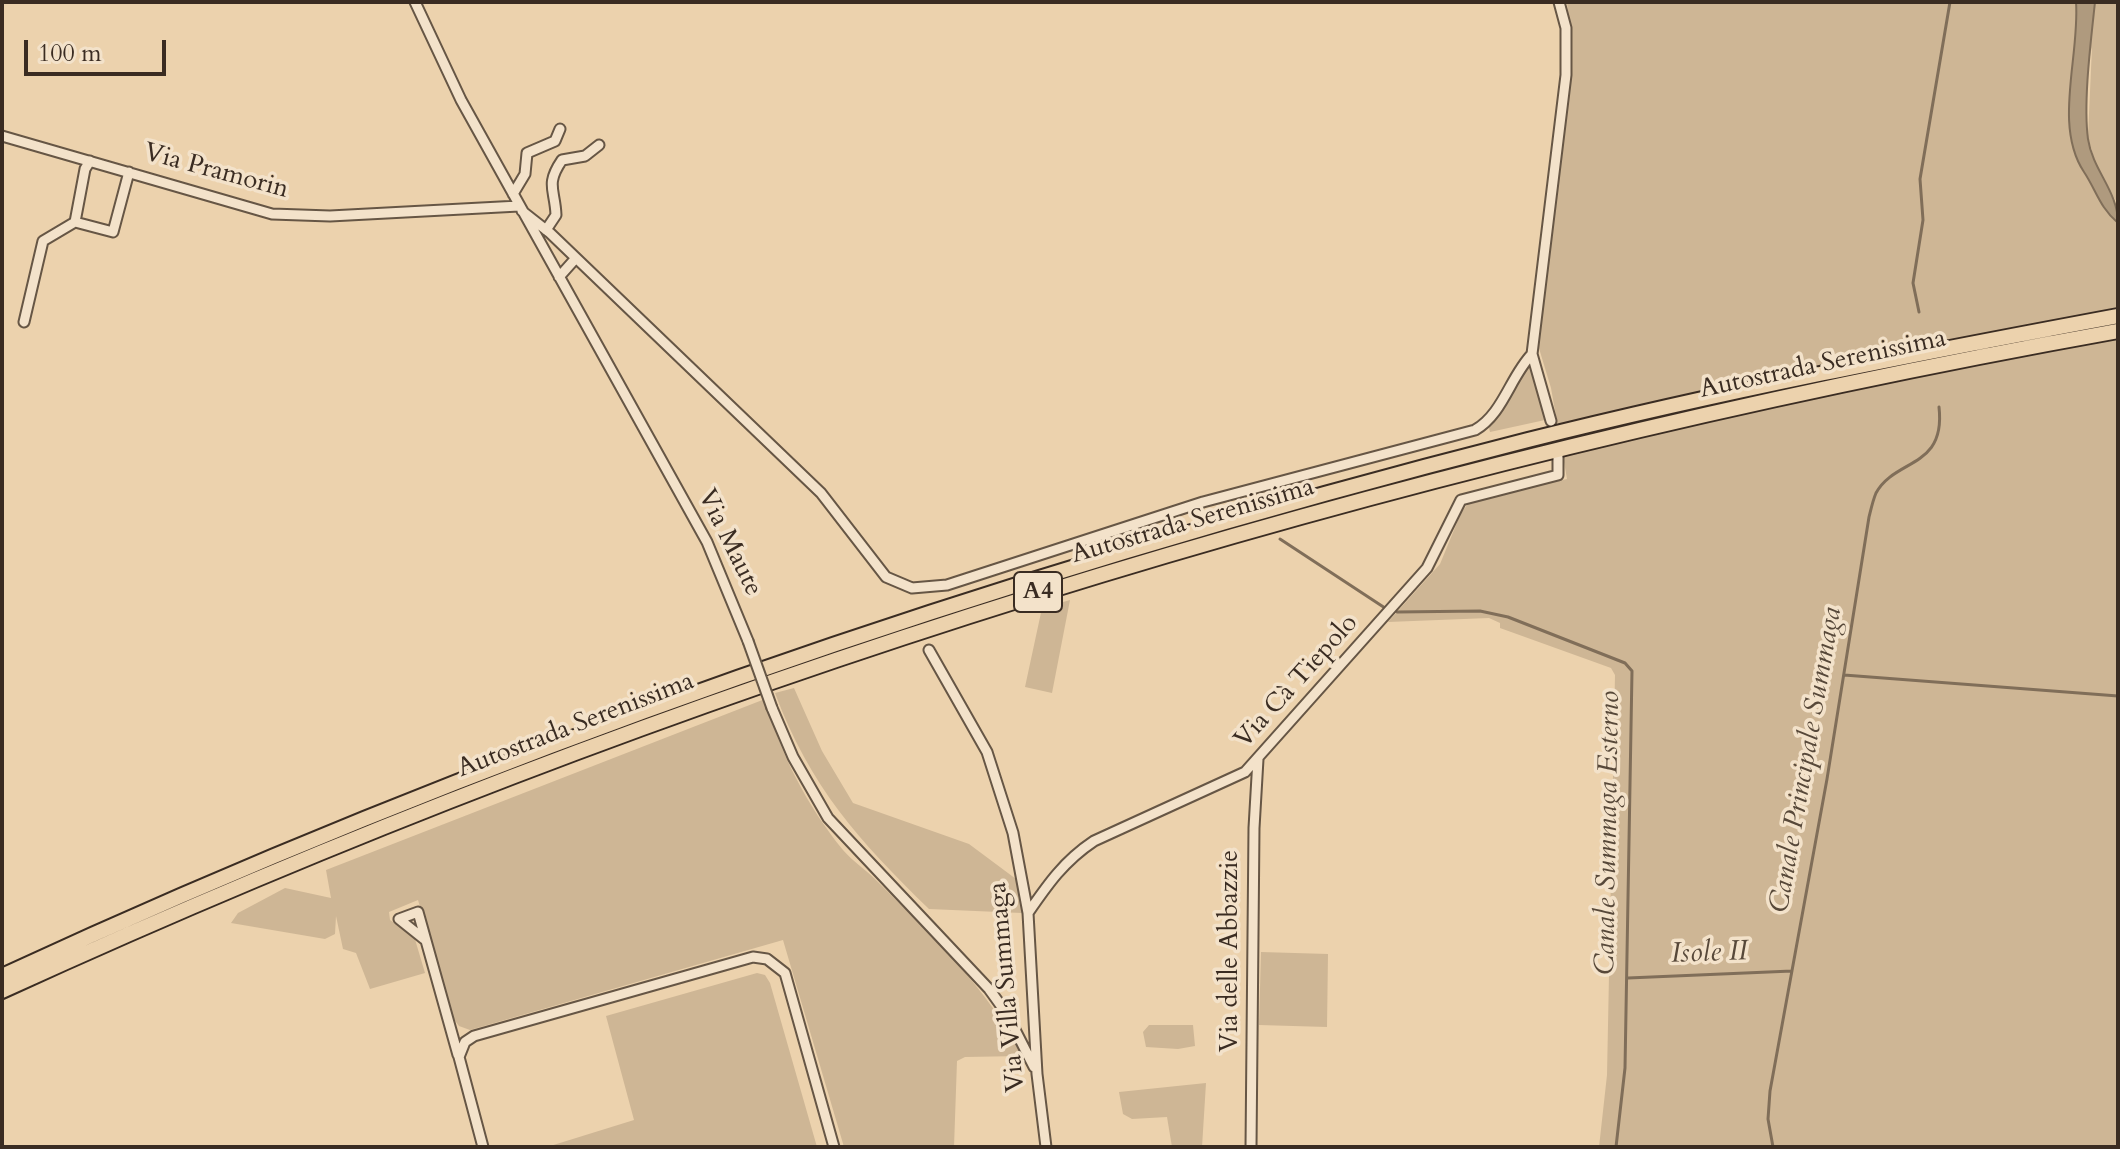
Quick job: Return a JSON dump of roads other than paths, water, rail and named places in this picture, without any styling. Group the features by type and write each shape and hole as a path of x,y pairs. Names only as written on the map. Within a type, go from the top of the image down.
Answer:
{"highway":[{"name":"Autostrada Serenissima","path":"2,976 279,852 521,755 747,673 1013,585 1280,506 1531,439 1783,382 2118,316"},
{"name":"Autostrada Serenissima","path":"2,991 287,865 535,765 748,688 1018,598 1291,517 1539,453 1801,393 2118,331"}],"street":[{"name":"Via Maute","path":"415,2 461,100 712,551 793,757 828,818 969,967 1014,1027 1037,1074"},
{"path":"1551,421 1532,354 1566,75 1566,28 1559,2"},
{"path":"513,194 525,174 527,153 555,141 560,129"},
{"name":"Via Pramorin","path":"2,136 290,216 521,208"},
{"path":"546,230 556,215 551,193 553,174 562,160 585,156 599,145"},
{"path":"75,222 85,169 90,161"},
{"path":"24,322 43,241 75,222 113,232 129,172"},
{"path":"521,208 821,493 886,577 912,588 947,585 1203,502 1475,430 1486,424 1520,366 1532,354"},
{"path":"559,277 576,258"},
{"name":"Via Cà Tiepolo","path":"1028,913 1057,870 1074,854 1094,841 1233,779 1258,756 1427,568 1455,506 1477,494 1558,475 1558,457"},
{"name":"Via Villa Summaga","path":"929,650 987,752 1013,833 1028,913 1037,1074 1046,1147"},
{"name":"Via delle Abbazzie","path":"1251,1147 1254,828 1258,756"},
{"path":"425,940 483,1147"},
{"path":"459,1057 465,1042 474,1036 753,957 767,959 785,973 834,1147"},
{"path":"1014,1027 1035,1024"}],"waterway":[{"name":"Canale Principale Summaga","path":"1919,312 1913,283 1923,220 1920,179 1950,2"},
{"name":"Canale Principale Summaga","path":"1773,1147 1768,1119 1770,1091 1827,779 1869,517 1876,493 1884,482 1917,460 1935,442 1939,407"},
{"name":"Canale Summaga Esterno","path":"1280,539 1385,608"},
{"name":"Canale Summaga Esterno","path":"1397,612 1480,611 1508,617 1625,663 1632,671 1625,1068 1616,1147"},
{"path":"1844,675 2118,696"},
{"name":"Isole II","path":"1628,978 1792,971"}]}
